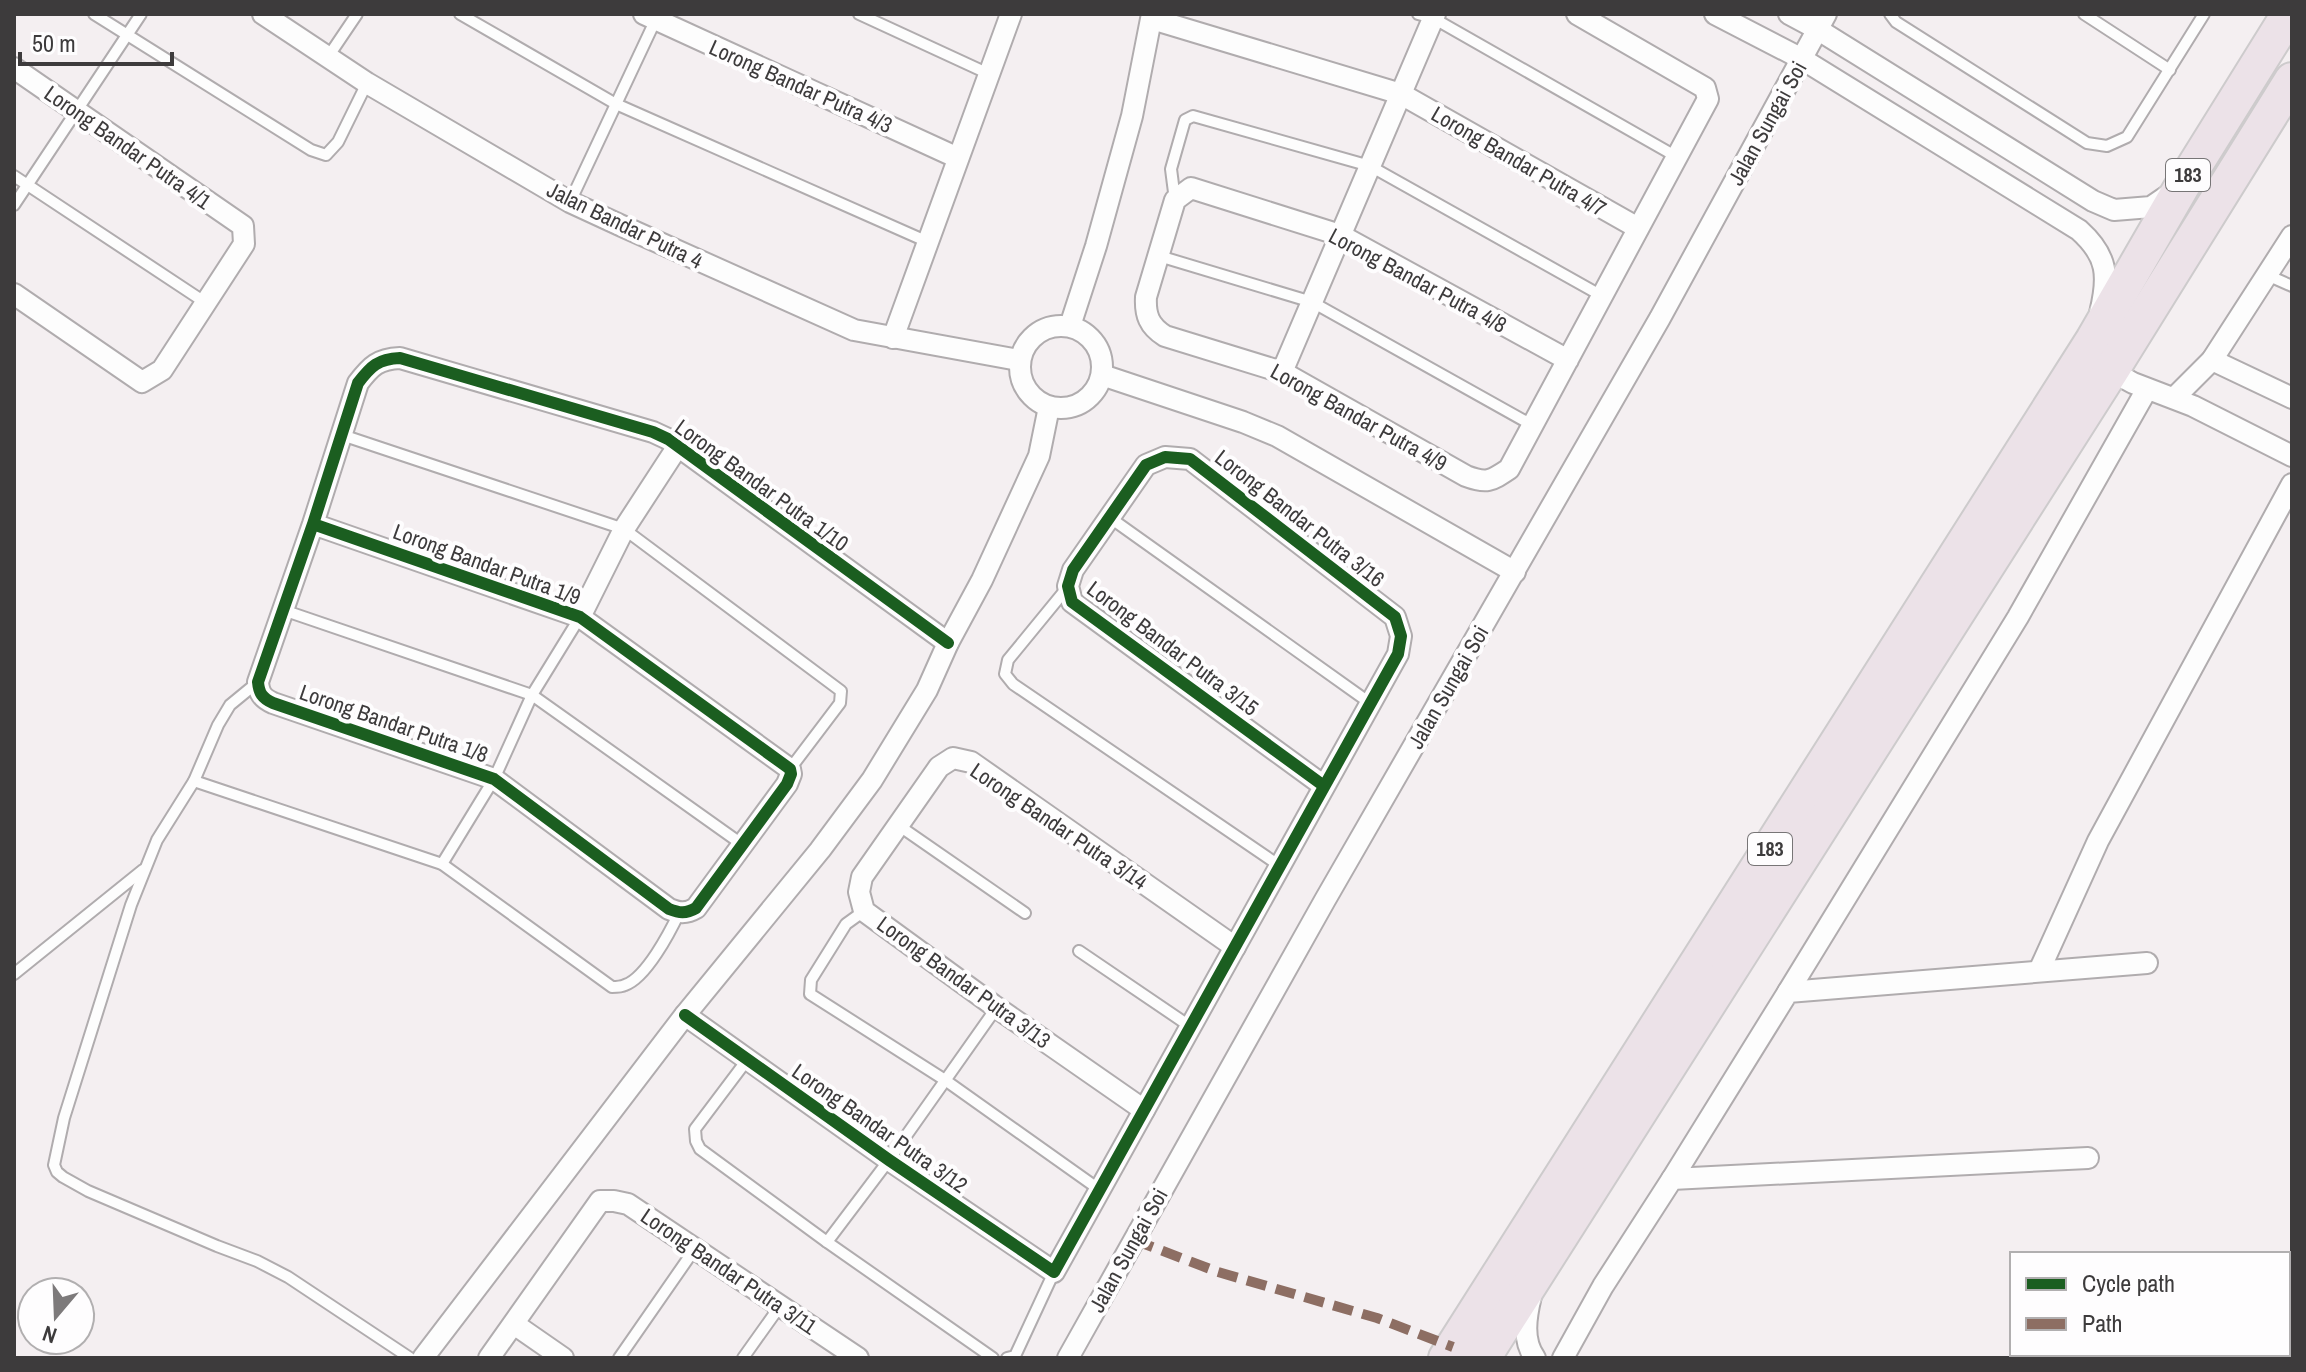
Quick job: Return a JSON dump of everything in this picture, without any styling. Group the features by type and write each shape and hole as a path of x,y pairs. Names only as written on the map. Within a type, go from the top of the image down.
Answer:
{"highway":[{"name":"183","path":"1446,1358 2093,340 2182,186 2289,14"},
{"name":"183","path":"1483,1358 2111,371 2292,80"}],"street":[{"name":"Jalan Bandar Putra 4","path":"263,14 367,83 570,202 854,330 1018,360"},
{"path":"893,338 1011,14"},
{"path":"1532,425 1708,99 1705,88 1577,14"},
{"path":"1715,14 1802,59 2079,230 2094,244 2105,263 2102,303 2093,340"},
{"path":"1789,14 1822,22 2093,201 2114,210 2151,207 2182,186"},
{"path":"1282,372 1401,94 1428,15"},
{"name":"Lorong Bandar Putra 4/3","path":"653,16 958,158"},
{"path":"1070,326 1132,116 1152,17"},
{"name":"Lorong Bandar Putra 4/7","path":"1152,17 1401,94 1638,228"},
{"name":"Jalan Sungai Soi","path":"1068,1358 1317,914 1660,318 1822,22"},
{"name":"Lorong Bandar Putra 4/1","path":"14,68 243,226 244,244 206,303"},
{"name":"Lorong Bandar Putra 4/8","path":"1175,200 1191,188 1340,235 1568,360"},
{"path":"1159,256 1175,200"},
{"path":"2174,398 2212,360 2292,236"},
{"name":"Lorong Bandar Putra 4/9","path":"1159,256 1145,310 1155,330 1165,336 1282,372 1466,476 1491,481 1509,469 1532,425"},
{"path":"14,294 142,382 162,370 206,303"},
{"path":"1070,326 1093,341 1102,363 1102,375 1097,388 1077,406 1063,409 1049,407 1028,392 1019,374 1018,360 1036,333 1048,327 1070,326"},
{"name":"Lorong Bandar Putra 1/10","path":"342,435 358,383 370,367 385,359 400,358 653,432 678,446 948,643"},
{"path":"2212,360 2292,398"},
{"path":"2111,371 2147,389 2193,406 2292,456"},
{"path":"1102,375 1277,436 1515,572"},
{"path":"1563,1358 1603,1286 2018,617 2147,389"},
{"path":"423,1358 685,1015 820,850 872,780 927,690 982,580 1039,456 1049,407"},
{"path":"258,682 342,435"},
{"path":"580,617 624,529 678,446"},
{"name":"Lorong Bandar Putra 3/16","path":"1109,517 1146,465 1165,457 1190,459 1395,617 1401,636 1398,654 1370,703"},
{"path":"2039,971 2098,841 2292,484"},
{"name":"Lorong Bandar Putra 3/15","path":"1109,517 1073,570 1068,586 1072,602 1324,786"},
{"name":"Lorong Bandar Putra 1/9","path":"313,524 580,617 790,771"},
{"name":"Lorong Bandar Putra 1/8","path":"258,682 259,692 273,703 494,779 669,909 679,913"},
{"path":"1054,1272 1370,703"},
{"name":"Lorong Bandar Putra 3/14","path":"898,825 939,767 953,758 971,762 1235,947"},
{"path":"679,913 696,908 787,784 790,771"},
{"name":"Lorong Bandar Putra 3/13","path":"898,825 862,877 859,892 864,911 1144,1110"},
{"path":"1788,992 2147,963"},
{"name":"Lorong Bandar Putra 3/12","path":"685,1015 1054,1272"},
{"path":"1672,1179 2088,1158"},
{"name":"Lorong Bandar Putra 3/11","path":"514,1324 600,1201 614,1201 628,1204 858,1358"},
{"path":"1535,1358 1526,1342 1526,1326 1537,1273"},
{"path":"489,1358 514,1324 563,1358"}],"lane":[{"path":"94,14 311,150 326,155 338,142 367,83"},
{"path":"14,205 141,14"},
{"path":"328,57 357,14"},
{"path":"460,14 616,104 928,242"},
{"path":"859,14 989,74"},
{"path":"1890,14 1896,22 2087,143 2107,146 2127,137 2204,14"},
{"path":"2084,14 2170,70"},
{"path":"1428,15 1677,157"},
{"path":"570,202 653,16"},
{"path":"1175,200 1171,169 1185,120 1193,116 1370,166 1602,296"},
{"path":"14,176 206,303"},
{"path":"1159,256 1312,302 1532,425"},
{"path":"2267,275 2292,286"},
{"path":"342,435 624,529 841,691 840,703 790,771"},
{"path":"1109,517 1370,703"},
{"path":"1068,586 1008,660 1005,674 1013,684 1280,866"},
{"path":"283,609 532,695 743,845"},
{"path":"442,864 494,779 532,695 580,617"},
{"path":"258,682 230,705 194,781 157,840 131,905 64,1118 54,1165 57,1172 88,1191 257,1261 288,1277 410,1358"},
{"path":"194,781 442,864 612,987 626,985 638,977 668,937 679,913"},
{"path":"898,825 1025,913"},
{"path":"14,974 146,868"},
{"path":"864,911 846,924 811,980 810,994 945,1080 1100,1190"},
{"path":"1079,951 1191,1027"},
{"path":"827,1242 997,1007"},
{"path":"747,1060 695,1129 700,1149 993,1358"},
{"path":"619,1358 694,1250"},
{"path":"1007,1358 1015,1356 1054,1272"},
{"path":"743,1358 780,1306"}],"marked path":[{"path":"1134,1240 1218,1272 1377,1318 1453,1347"}],"cycle path":[{"path":"313,524 580,617 790,769 787,784 696,908 679,912 669,909 494,779 273,703 262,695 258,682 358,383 367,372 380,362 400,358 653,432 668,439 948,643"},
{"path":"685,1015 1054,1272 1398,654 1401,636 1395,617 1190,459 1165,457 1146,465 1073,570 1068,586 1072,602 1324,786"}]}
